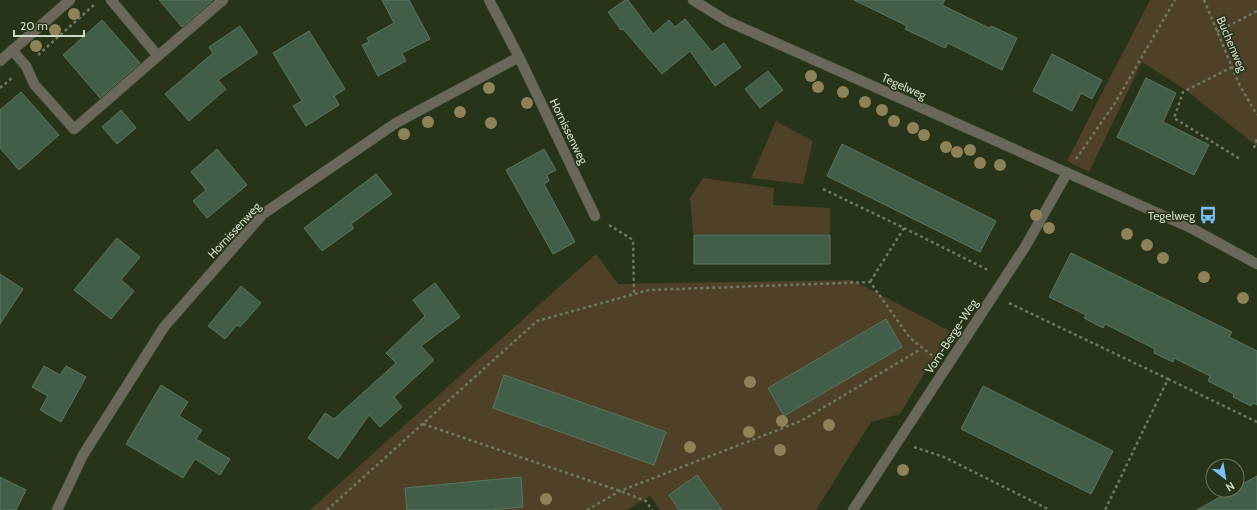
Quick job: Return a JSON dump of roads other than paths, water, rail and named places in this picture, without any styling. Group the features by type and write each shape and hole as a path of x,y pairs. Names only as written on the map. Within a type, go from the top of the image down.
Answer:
{"street":[{"path":"0,61 70,0"},
{"path":"111,0 158,56"},
{"path":"12,50 26,66 34,84 74,129 223,0"},
{"name":"Hornissenweg","path":"489,0 595,216"},
{"name":"Tegelweg","path":"693,0 727,21 1191,228 1257,264"},
{"name":"Hornissenweg","path":"57,510 83,454 164,327 263,214 396,123 518,57"},
{"name":"Vom-Berge-Weg","path":"853,510 1025,247 1067,173"}],"place":[{"name":"Tegelweg","path":"1208,215"}]}
